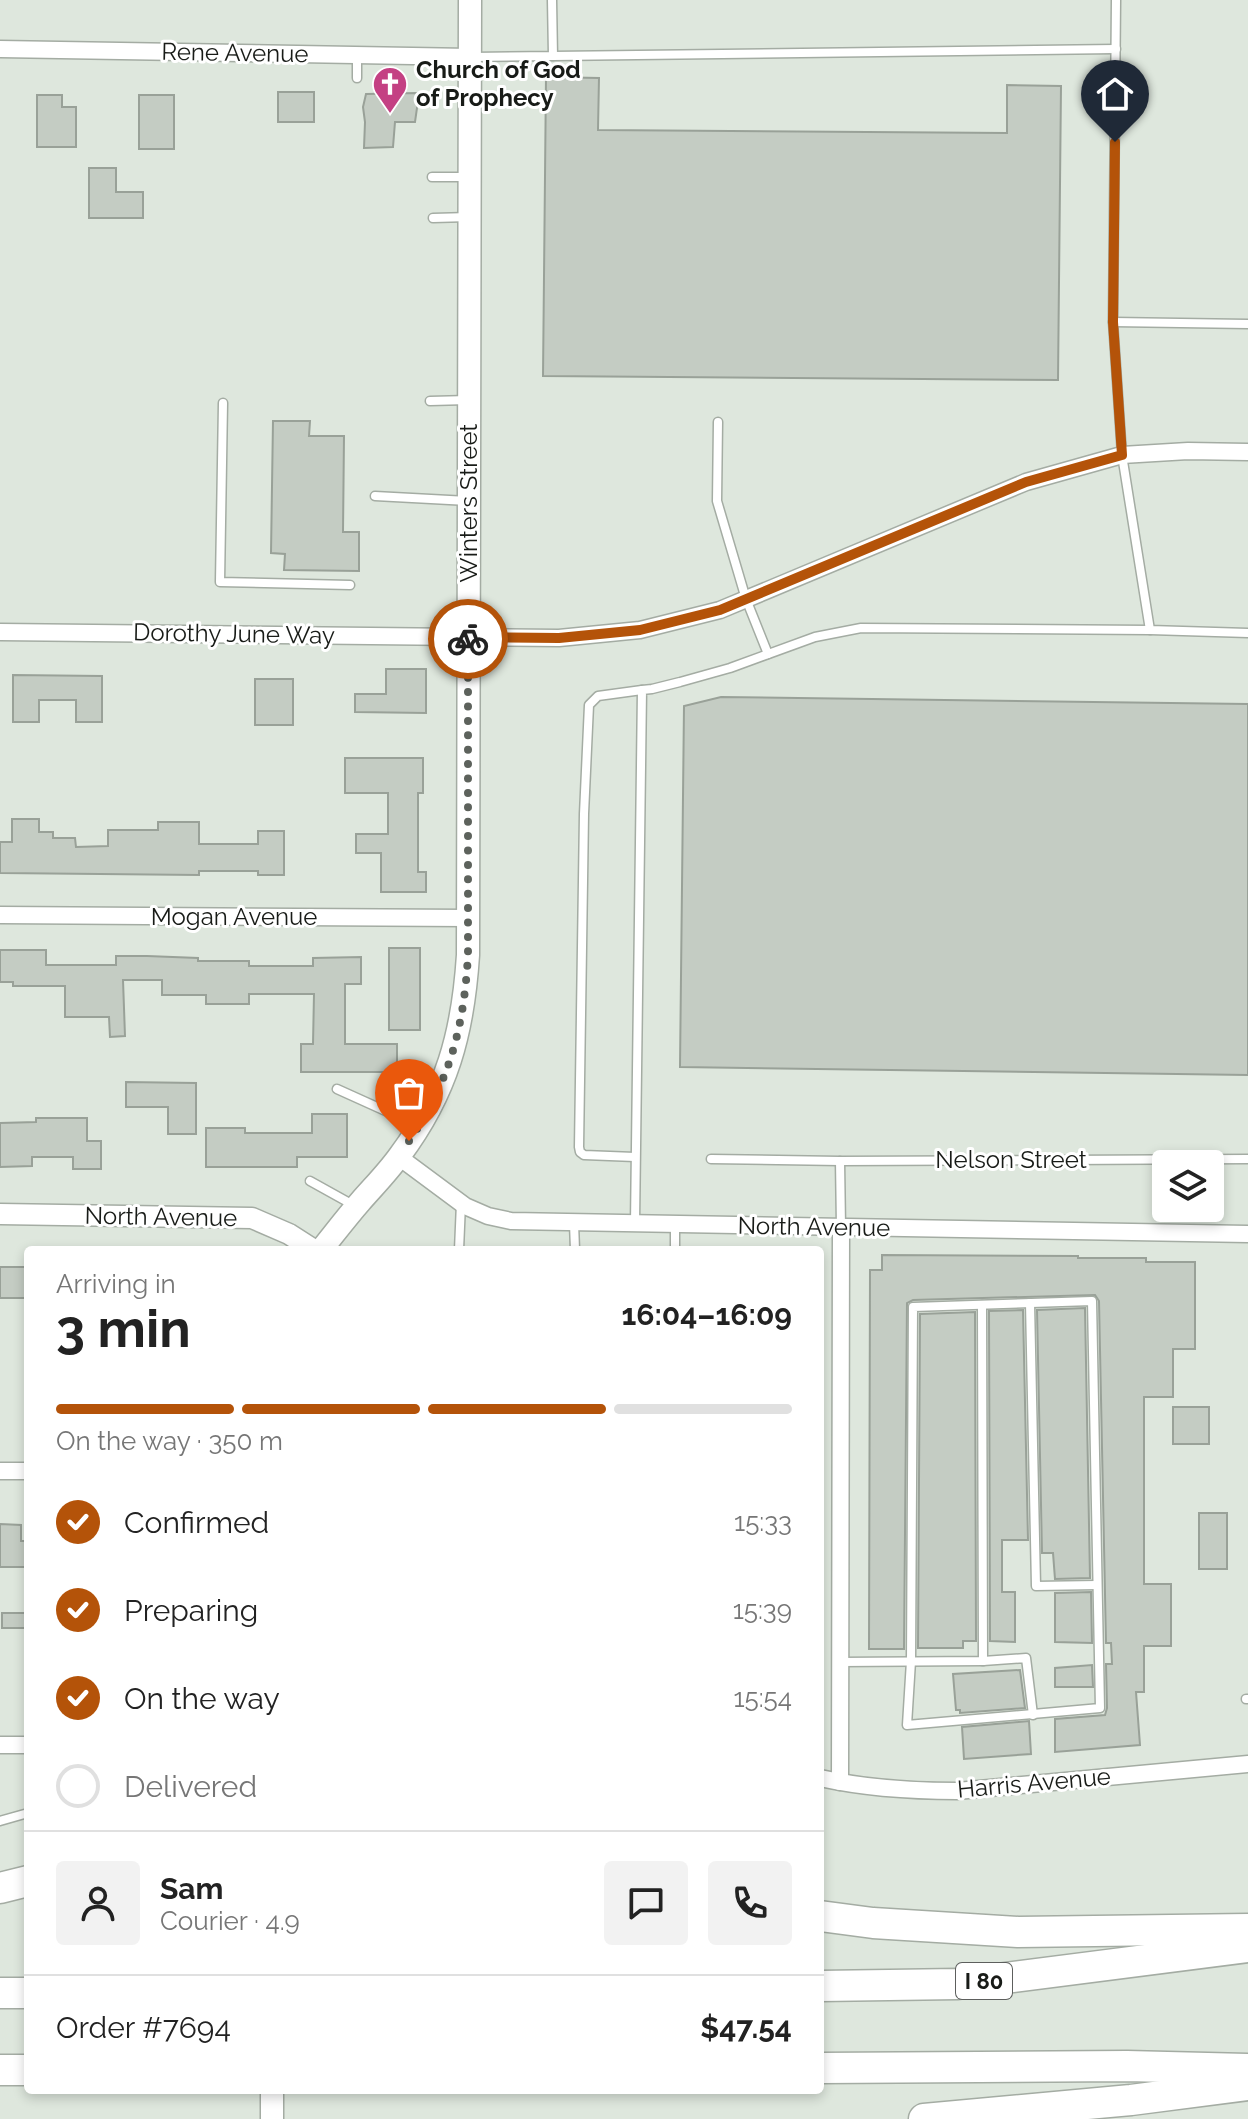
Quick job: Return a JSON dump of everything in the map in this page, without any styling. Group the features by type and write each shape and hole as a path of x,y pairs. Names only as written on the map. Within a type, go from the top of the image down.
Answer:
{"highway":[{"path":"0,1888 24,1882"},
{"path":"824,1917 873,1923 1018,1932 1248,1929"},
{"name":"I 80","path":"824,1986 958,1984 1248,1947"},
{"path":"0,1993 24,1993"},
{"path":"824,2068 1127,2066 1248,2069"},
{"path":"0,2070 24,2070"},
{"path":"924,2119 1131,2100 1248,2085"}],"main road":[{"name":"Winters Street","path":"324,1246 399,1157 420,1126 451,1061 466,994 470,0"},
{"path":"272,2094 272,2119"}],"street":[{"name":"Rene Avenue","path":"0,49 470,57"},
{"name":"Dorothy June Way","path":"0,632 559,638 640,630 720,610 1026,482 1122,455 1188,451 1248,452"},
{"name":"Mogan Avenue","path":"0,915 468,918"},
{"name":"North Avenue","path":"399,1157 461,1202 488,1216 511,1221 1248,1234"},
{"name":"North Avenue","path":"0,1214 252,1218 308,1246"},
{"path":"840,1782 841,1228"},
{"path":"0,1471 24,1471"},
{"path":"0,1745 24,1745"},
{"name":"Harris Avenue","path":"824,1779 874,1788 957,1791 1248,1764"}],"lane":[{"path":"552,0 553,56"},
{"path":"1116,0 1113,322 1122,455 1150,630"},
{"path":"470,57 1116,49"},
{"path":"357,55 357,78"},
{"path":"432,177 470,177"},
{"path":"433,218 469,217"},
{"path":"1113,322 1248,324"},
{"path":"430,401 469,400"},
{"path":"223,403 220,582 350,585"},
{"path":"718,422 717,501 746,599 768,654"},
{"path":"375,496 469,501"},
{"path":"635,1157 584,1155 579,1147 584,814 589,705 598,696 680,682 815,637 861,628 1248,633"},
{"path":"635,1224 642,690"},
{"path":"337,1089 420,1126"},
{"name":"Nelson Street","path":"711,1159 1248,1159"},
{"path":"840,1161 841,1228"},
{"path":"310,1181 356,1206"},
{"path":"459,1246 461,1202"},
{"path":"574,1223 575,1246"},
{"path":"675,1225 675,1246"},
{"path":"1092,1301 1100,1708 907,1725 911,1661 913,1307 1030,1303 1092,1301"},
{"path":"1030,1303 1036,1586 1097,1585"},
{"path":"982,1305 983,1661"},
{"path":"840,1662 1026,1658 1033,1715"},
{"path":"0,1821 24,1814"}],"building":[{"path":"546,77 599,78 598,130 1007,133 1007,85 1061,86 1058,380 543,376"},
{"path":"278,92 314,92 314,122 278,122"},
{"name":"Church of God of Prophecy","path":"417,93 415,122 395,122 393,147 364,148 363,107 366,94"},
{"path":"37,95 62,95 62,107 76,107 76,147 37,147"},
{"path":"139,95 174,95 174,149 139,149"},
{"path":"89,168 116,168 116,192 143,192 143,218 89,218"},
{"path":"273,421 310,421 309,436 344,436 343,532 359,532 359,571 284,570 285,554 271,553"},
{"path":"386,669 426,669 426,713 355,712 355,694 386,694"},
{"path":"13,675 102,676 102,722 76,722 76,700 39,700 39,722 13,722"},
{"path":"255,679 293,679 293,725 255,725"},
{"path":"721,697 1248,704 1248,1075 680,1067 684,706"},
{"path":"345,758 423,758 423,793 418,793 418,872 426,872 426,892 381,892 381,853 356,853 356,834 388,834 388,793 345,793"},
{"path":"12,819 39,819 39,832 53,832 53,838 75,838 76,847 108,846 108,830 158,830 158,822 199,822 199,844 258,844 258,831 284,831 284,875 258,875 258,871 199,871 199,875 0,873 0,842 12,842"},
{"path":"389,948 420,948 420,1030 389,1030"},
{"path":"0,950 46,950 46,965 116,965 116,956 147,956 198,958 198,961 249,961 249,966 313,966 313,958 361,957 361,984 345,984 345,1044 397,1044 397,1072 301,1072 301,1044 313,1044 314,994 249,994 249,1004 206,1004 206,995 162,995 162,980 123,980 125,1036 110,1037 109,1017 65,1017 65,986 13,986 13,982 0,982"},
{"path":"126,1082 196,1083 196,1134 168,1134 168,1107 126,1107"},
{"path":"312,1114 347,1114 347,1157 297,1157 297,1167 206,1167 206,1128 245,1128 245,1133 312,1133"},
{"path":"36,1118 87,1118 87,1141 101,1141 101,1169 73,1169 73,1157 32,1157 32,1166 0,1167 0,1123 36,1122"},
{"path":"882,1255 1078,1256 1146,1258 1146,1262 1195,1262 1195,1349 1173,1349 1173,1397 1144,1397 1144,1584 1171,1584 1171,1646 1144,1646 1144,1692 1136,1692 1140,1745 1055,1752 1055,1719 1105,1715 1106,1664 1112,1664 1111,1643 1106,1643 1099,1301 1095,1295 913,1300 907,1303 904,1649 869,1649 870,1270 882,1270"},
{"path":"0,1267 24,1267 24,1298 0,1298"},
{"path":"1085,1308 1090,1578 1055,1579 1053,1553 1042,1553 1037,1310"},
{"path":"1023,1310 1028,1540 1002,1540 1002,1592 1015,1592 1015,1642 990,1641 989,1311"},
{"path":"975,1312 976,1641 963,1641 963,1648 918,1648 920,1314"},
{"path":"1173,1407 1209,1407 1209,1444 1173,1444"},
{"path":"1199,1513 1227,1513 1227,1569 1199,1569"},
{"path":"0,1524 21,1525 24,1567 0,1567"},
{"path":"1091,1592 1092,1643 1055,1642 1055,1593"},
{"path":"2,1613 24,1613 24,1628 2,1628"},
{"path":"1092,1665 1093,1687 1055,1687 1055,1668"},
{"path":"1020,1670 1025,1708 960,1713 956,1710 953,1674"},
{"path":"1029,1721 1031,1754 964,1759 962,1727"}],"way so far":[{"path":"409,1141 438,1093 451,1061 466,994 468,639"}],"place":[{"name":"Church of God of Prophecy","path":"390,115"}],"route":[{"path":"468,639 559,638 640,630 720,610 1026,482 1122,455 1113,322 1115,142"}]}
